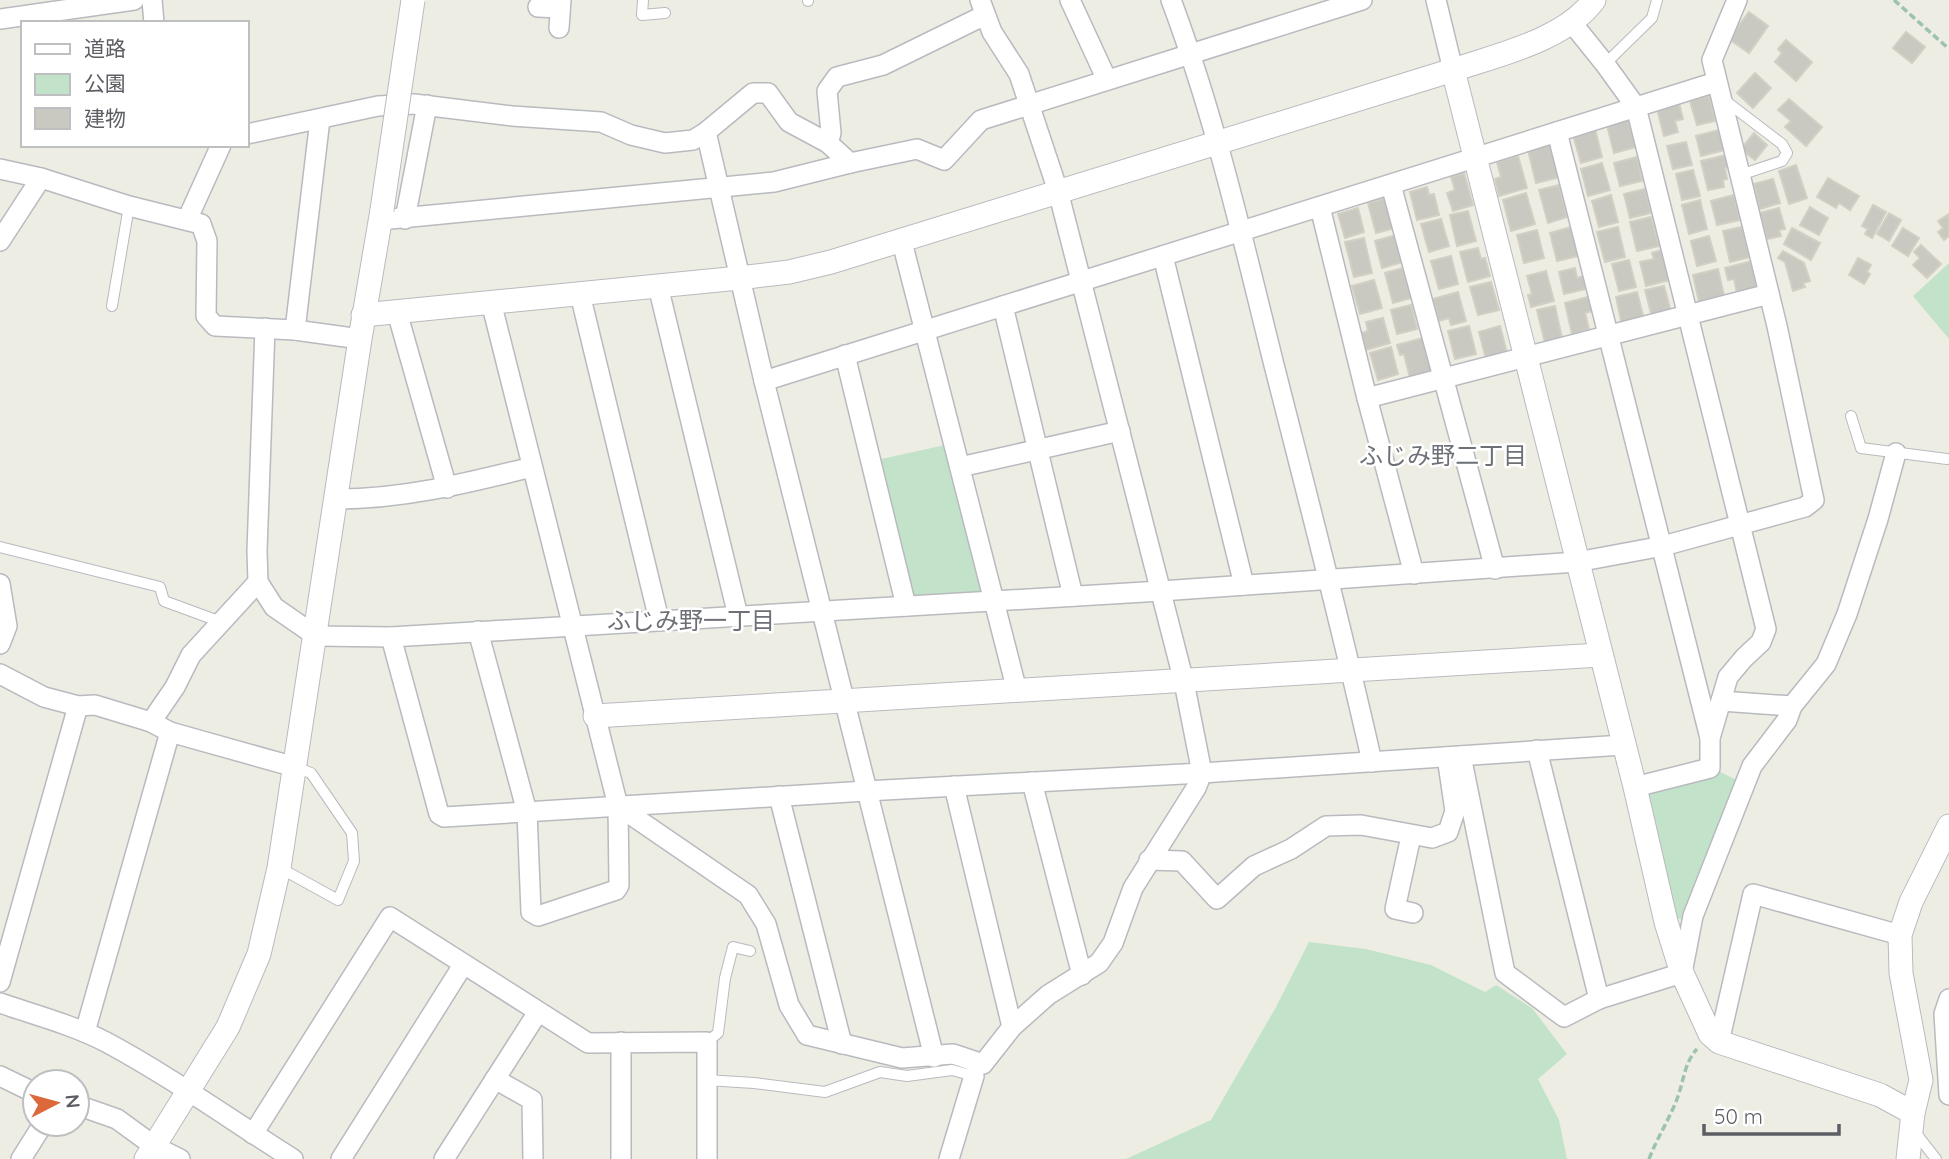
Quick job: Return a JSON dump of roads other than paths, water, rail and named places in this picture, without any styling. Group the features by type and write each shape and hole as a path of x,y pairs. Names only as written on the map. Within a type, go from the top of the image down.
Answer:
{"street":[{"path":"0,19 134,0"},
{"path":"152,0 154,21"},
{"path":"150,1152 228,1027 259,954 279,868 413,0"},
{"path":"1070,0 1107,80"},
{"path":"1171,0 1192,55 1241,232 1352,671 1371,762"},
{"path":"381,215 404,219 774,182 917,149 944,160 981,120 1363,0"},
{"path":"1436,0 1635,787 1666,922 1682,973 1714,1038 1880,1095 1912,1120"},
{"path":"363,315 789,272 902,242 1530,44 1572,23 1594,0"},
{"path":"265,328 258,582 274,607 316,636 391,637 1244,586 1577,562 1663,546 1805,507 1814,499 1769,295 1712,60 1737,0"},
{"path":"538,7 560,12"},
{"path":"828,143 831,133 827,91 837,77 883,65 982,8 992,32 1019,74 1058,191 1184,682 1202,773 1196,788 1133,888 1113,943 1099,963 1048,995 1012,1027 978,1070 949,1159"},
{"path":"1572,23 1636,107 1766,629 1761,642 1728,677 1710,738"},
{"path":"764,381 1636,107 1718,89"},
{"path":"248,134 379,106 427,105 512,116 601,122 631,135 665,143 693,140 754,93 768,93 789,122 828,143 850,163"},
{"path":"404,219 427,105"},
{"path":"295,330 320,119"},
{"path":"706,132 764,381 934,1057"},
{"path":"1557,132 1710,738 1710,768 1635,787"},
{"path":"187,220 220,147"},
{"path":"0,169 41,178 129,206 201,224 207,242 205,316 215,326 295,330 359,339"},
{"path":"0,241 41,178"},
{"path":"1391,185 1495,569"},
{"path":"1320,207 1414,574"},
{"path":"902,242 1017,691"},
{"path":"1163,256 1244,586"},
{"path":"657,286 738,615"},
{"path":"579,294 659,621"},
{"path":"1367,398 1769,295"},
{"path":"478,631 527,812 531,912 538,916 616,890 619,884 618,806 491,302"},
{"path":"1003,306 1073,596"},
{"path":"397,312 447,488"},
{"path":"845,355 906,606"},
{"path":"960,467 1120,431"},
{"path":"1682,973 1693,916 1752,766 1787,720 1792,706 1826,664 1847,614 1896,453"},
{"path":"337,499 374,499 447,488 532,467"},
{"path":"150,722 175,687 191,655 258,582"},
{"path":"0,584 7,626 0,644"},
{"path":"391,637 439,814 444,817 1202,773 1623,745"},
{"path":"596,716 1184,682 1600,654"},
{"path":"0,674 44,697 78,706 96,705 150,722 170,732 295,767"},
{"path":"1721,701 1792,706"},
{"path":"0,982 78,706"},
{"path":"85,1032 170,732"},
{"path":"1537,750 1599,999"},
{"path":"1454,756 1504,973 1564,1017 1599,999 1682,973"},
{"path":"1149,860 1182,861 1217,899 1254,866 1291,849 1326,826 1361,825 1432,838 1448,832 1455,811 1454,756"},
{"path":"1032,782 1082,975"},
{"path":"954,786 1012,1027"},
{"path":"779,796 842,1044"},
{"path":"618,806 748,895 766,924 789,1005 807,1035 902,1058 953,1054 978,1070"},
{"path":"1908,1159 1912,1120 1922,1080 1901,973 1900,935 1911,902 1949,827"},
{"path":"1411,836 1395,909 1413,913"},
{"path":"1714,1038 1753,894 1900,935"},
{"path":"253,1133 390,917 588,1043 707,1042 707,1159"},
{"path":"341,1159 463,965"},
{"path":"1949,999 1944,1014 1949,1095"},
{"path":"0,1003 85,1032 187,1090 293,1159"},
{"path":"444,1159 538,1012"},
{"path":"621,1042 621,1159"},
{"path":"0,1076 21,1086"},
{"path":"495,1079 533,1100 533,1159"},
{"path":"91,1110 117,1119 150,1152 180,1159"},
{"path":"21,1159 34,1138"}],"lane":[{"path":"643,0 642,15 665,13"},
{"path":"1605,64 1652,18 1657,0"},
{"path":"1718,89 1782,144 1787,153 1782,161 1740,175"},
{"path":"112,306 129,206"},
{"path":"1851,416 1861,448 1947,459"},
{"path":"0,547 160,587 164,601 221,622"},
{"path":"279,868 338,900 354,860 352,833 311,773 295,767"},
{"path":"707,1042 718,1033 724,978 733,947 750,951"},
{"path":"706,1080 754,1083 825,1093 880,1072 907,1076 952,1070 978,1070"},
{"path":"1912,1120 1936,1159"}],"district":[{"name":"ふじみ野二丁目","path":"1443,455"},
{"name":"ふじみ野一丁目","path":"691,620"}]}
